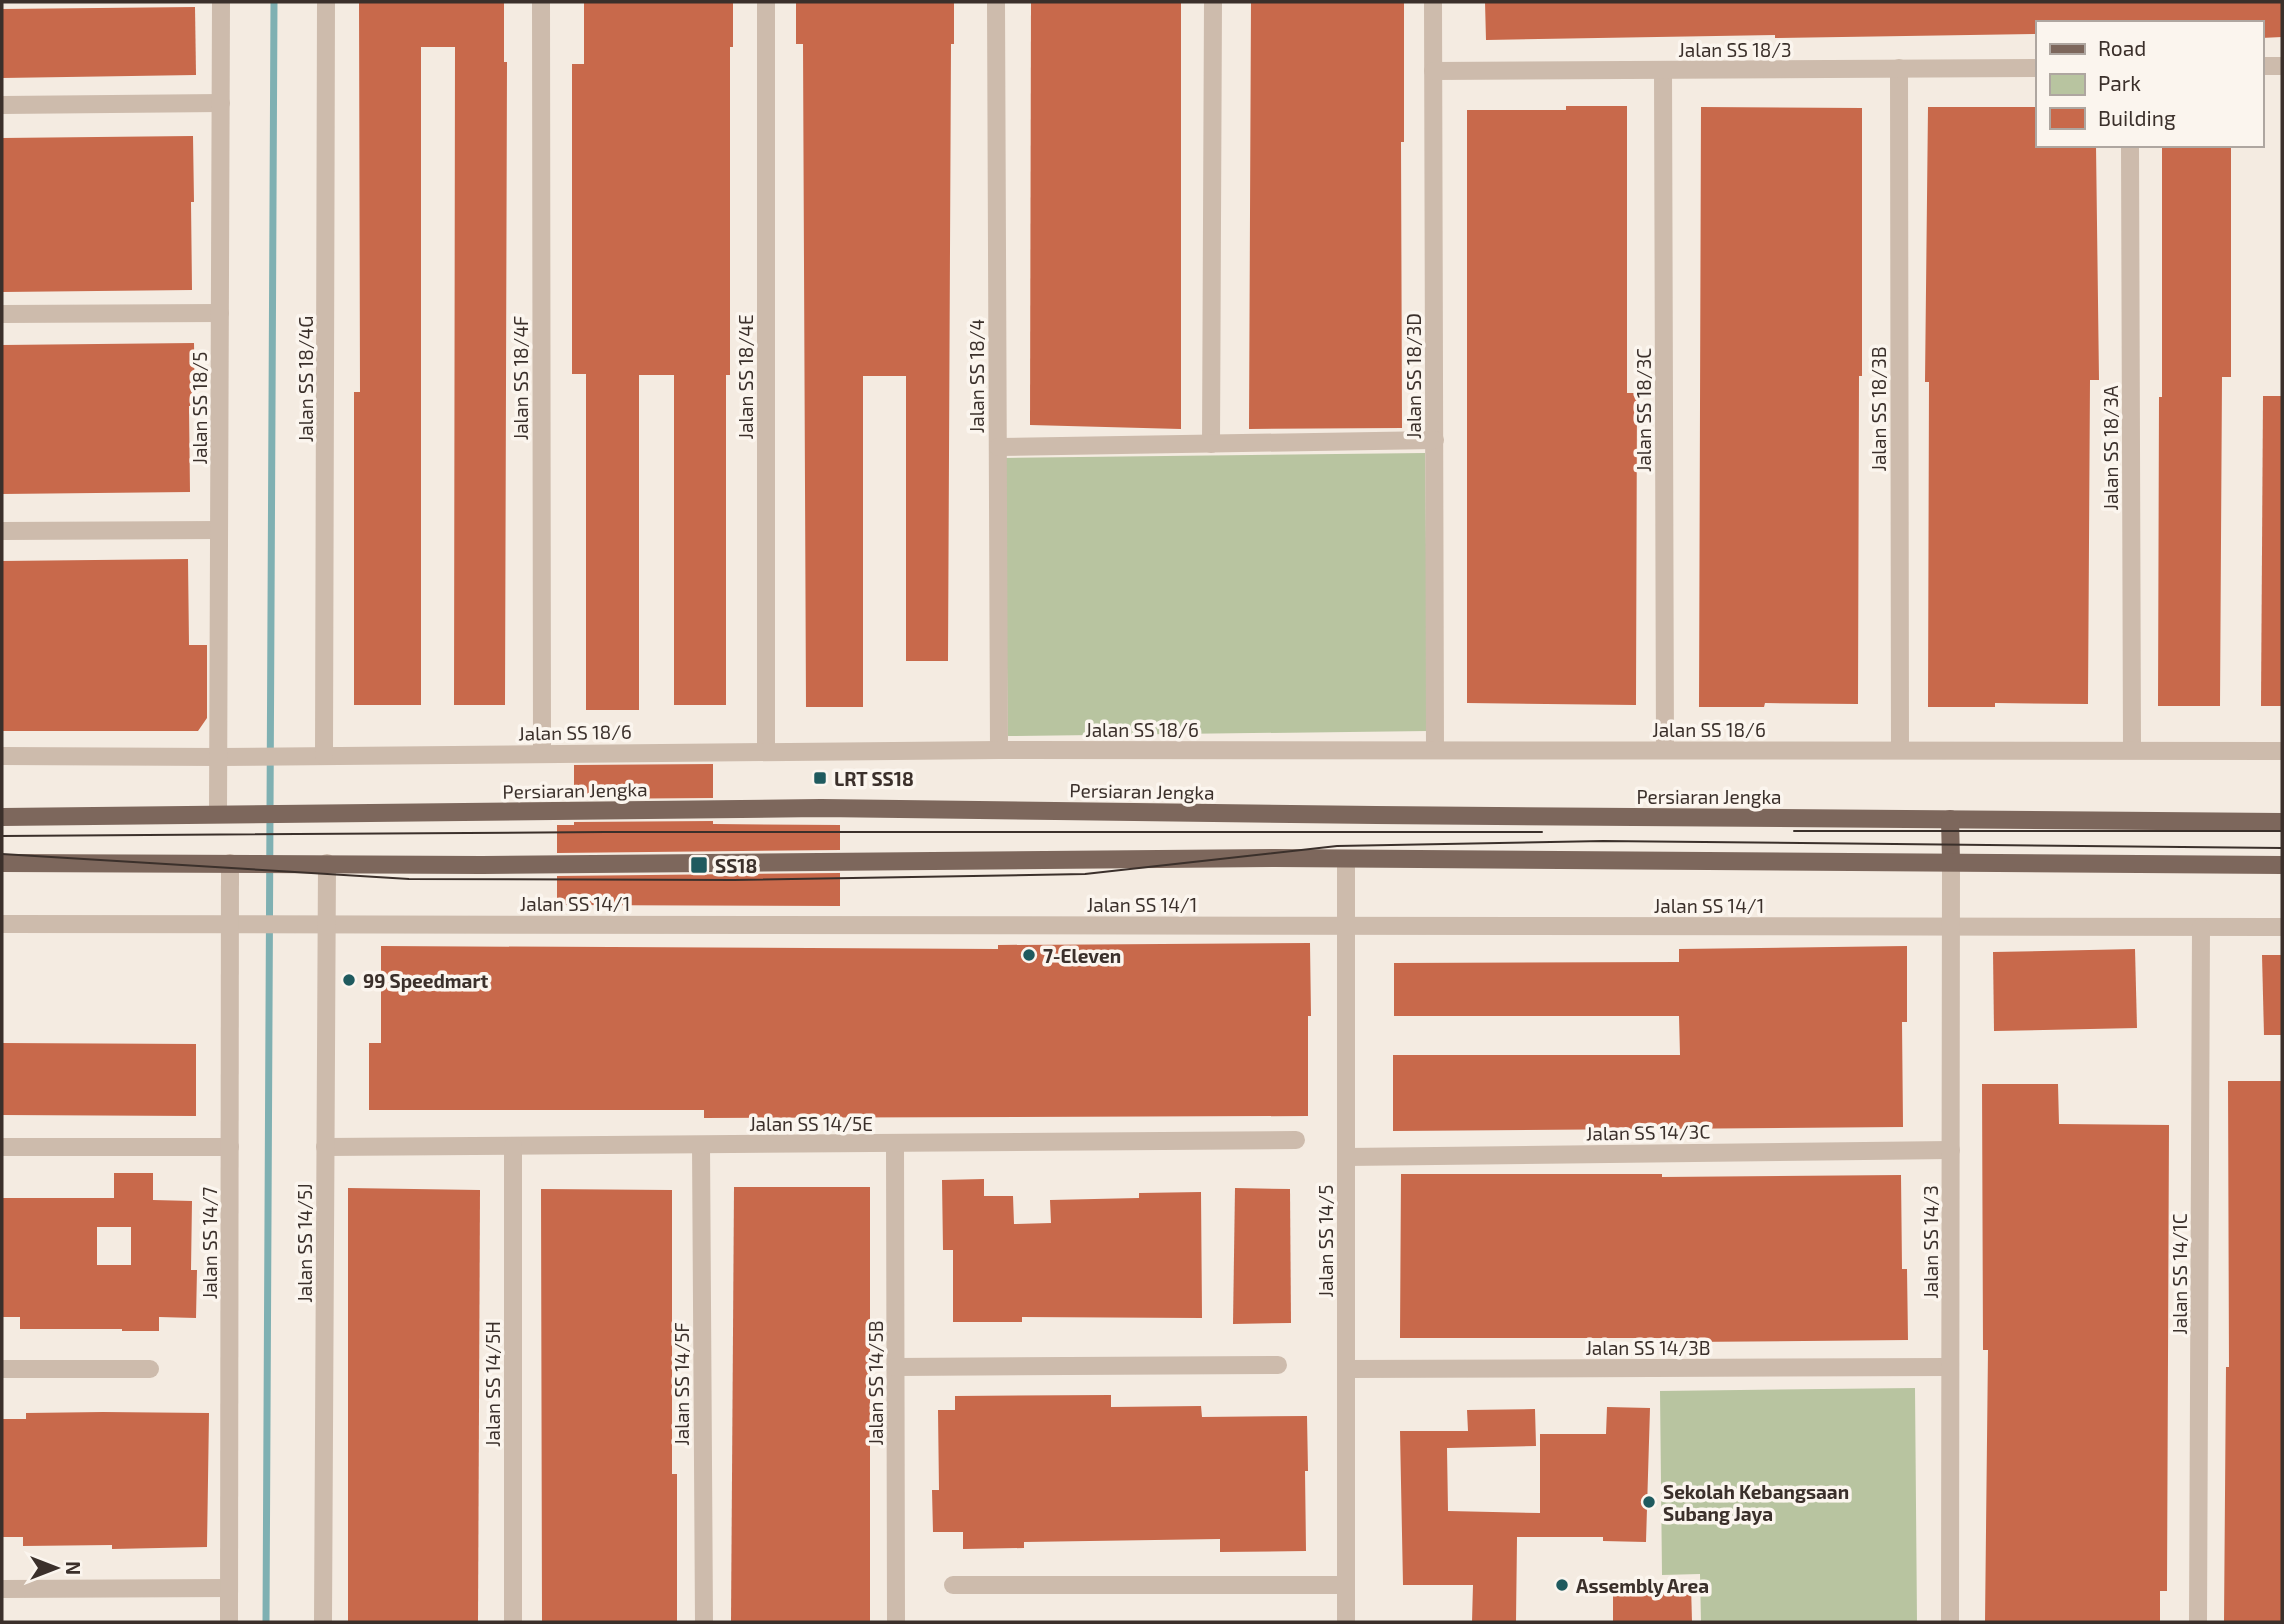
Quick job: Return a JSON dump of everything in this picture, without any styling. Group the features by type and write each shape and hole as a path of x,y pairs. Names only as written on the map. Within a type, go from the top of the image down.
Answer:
{"main road":[{"name":"Persiaran Jengka","path":"2,817 821,808 2282,821"},
{"path":"1950,819 1951,861"},
{"path":"2,863 496,865 1275,858 2282,865"}],"street":[{"name":"Jalan SS 18/5","path":"218,814 221,2"},
{"name":"Jalan SS 18/4G","path":"324,756 326,2"},
{"name":"Jalan SS 18/4F","path":"541,2 542,754"},
{"name":"Jalan SS 18/4E","path":"766,2 766,752"},
{"name":"Jalan SS 18/4","path":"996,2 999,750"},
{"path":"1211,444 1213,2"},
{"name":"Jalan SS 18/3D","path":"1433,2 1435,750"},
{"path":"2263,66 2282,66"},
{"name":"Jalan SS 18/3B","path":"1899,68 1900,750"},
{"name":"Jalan SS 18/3","path":"1433,71 2036,68"},
{"name":"Jalan SS 18/3C","path":"1663,70 1665,750"},
{"path":"2,105 221,103"},
{"name":"Jalan SS 18/3A","path":"2130,147 2132,750"},
{"path":"2,314 220,313"},
{"path":"998,447 1435,440"},
{"path":"2,531 219,530"},
{"name":"Jalan SS 18/6","path":"2,755 219,757 999,750 2282,751"},
{"name":"Jalan SS 14/5","path":"1346,859 1346,1622"},
{"name":"Jalan SS 14/3","path":"1950,1622 1951,861"},
{"name":"Jalan SS 14/7","path":"229,1622 230,863"},
{"name":"Jalan SS 14/5J","path":"323,1622 327,863"},
{"name":"Jalan SS 14/1","path":"2,923 2282,927"},
{"name":"Jalan SS 14/1C","path":"2198,1622 2201,927"},
{"name":"Jalan SS 14/5E","path":"326,1147 1296,1140"},
{"name":"Jalan SS 14/5B","path":"895,1143 896,1622"},
{"name":"Jalan SS 14/5F","path":"701,1144 704,1622"},
{"name":"Jalan SS 14/5H","path":"513,1146 513,1622"},
{"path":"2,1147 230,1147"},
{"name":"Jalan SS 14/3C","path":"1346,1157 1951,1150"},
{"path":"895,1367 1278,1365"},
{"name":"Jalan SS 14/3B","path":"1346,1368 1950,1367"},
{"path":"2,1368 150,1368"},
{"path":"953,1584 1346,1584"},
{"path":"2,1590 229,1588"}],"green space":[{"path":"1425,453 1428,731 1008,736 1004,458"},
{"path":"1915,1388 1917,1622 1701,1622 1700,1574 1662,1575 1660,1391"}],"building":[{"path":"359,2 504,2 504,62 507,62 505,705 454,705 455,47 421,47 421,705 354,705 354,392 360,392"},
{"path":"584,2 733,2 733,47 730,47 730,375 726,375 726,705 674,705 674,375 639,375 639,710 586,710 586,374 572,374 572,64 584,64"},
{"path":"796,2 954,2 954,44 951,44 948,661 906,661 906,376 863,376 863,707 806,707 803,44 796,44"},
{"path":"1031,2 1181,2 1181,429 1030,425"},
{"path":"1251,2 1404,2 1404,142 1401,142 1402,428 1249,429"},
{"path":"1485,2 2282,2 2282,37 2263,38 2263,21 2036,21 2036,34 1486,40"},
{"path":"195,7 196,75 2,78 2,9"},
{"path":"1566,106 1627,106 1627,393 1637,393 1636,705 1467,703 1467,110 1566,110"},
{"path":"1701,107 1862,108 1858,704 1765,703 1764,707 1699,707"},
{"path":"1928,107 2036,107 2036,147 2096,147 2099,380 2090,380 2088,704 1995,703 1995,707 1928,707 1929,382 1925,382"},
{"path":"193,136 192,290 2,292 2,138"},
{"path":"2162,147 2231,147 2231,377 2222,377 2220,706 2158,706 2159,397 2162,397"},
{"path":"194,343 195,406 189,406 190,492 2,494 2,345"},
{"path":"2263,396 2282,396 2282,706 2261,706"},
{"path":"188,559 189,645 207,645 207,718 198,731 2,731 2,561"},
{"path":"713,764 713,798 574,799 574,765"},
{"path":"713,821 713,824 840,825 840,850 557,853 557,825 574,825 574,822"},
{"path":"840,873 840,906 557,905 557,876"},
{"path":"1310,943 1308,1116 704,1118 704,1110 369,1110 369,1043 381,1043 381,946 998,949 998,945"},
{"path":"1907,946 1907,1022 1902,1022 1903,1127 1393,1131 1393,1055 1680,1055 1679,1016 1394,1016 1394,963 1679,962 1679,949"},
{"path":"2135,949 2137,1028 1994,1031 1993,952"},
{"path":"2262,955 2282,955 2282,1035 2264,1035"},
{"path":"2,1043 196,1044 196,1116 2,1115"},
{"path":"2228,1081 2282,1081 2282,1622 2224,1622 2226,1367 2229,1367"},
{"path":"1982,1084 2058,1084 2059,1124 2169,1125 2167,1591 2160,1591 2160,1622 1985,1622 1988,1350 1983,1350"},
{"path":"114,1173 153,1173 153,1200 192,1201 191,1270 197,1270 196,1318 159,1317 159,1331 122,1331 20,1329 20,1317 2,1317 2,1198 114,1198","holes":["97,1227 131,1227 131,1265 97,1265"]},
{"path":"1401,1174 1662,1174 1662,1177 1901,1175 1902,1269 1907,1269 1908,1340 1685,1342 1685,1338 1400,1338"},
{"path":"984,1179 984,1196 1013,1196 1014,1224 1051,1223 1050,1200 1139,1198 1139,1193 1201,1192 1202,1318 1022,1317 1022,1322 953,1322 953,1250 943,1250 942,1180"},
{"path":"734,1187 870,1187 870,1622 731,1622"},
{"path":"348,1188 480,1190 478,1622 348,1622"},
{"path":"1235,1188 1290,1189 1291,1323 1233,1324"},
{"path":"541,1189 672,1190 672,1474 677,1474 677,1622 542,1622"},
{"path":"1111,1395 1111,1407 1201,1406 1202,1417 1307,1416 1306,1551 1220,1552 1220,1539 1024,1542 1024,1548 963,1549 963,1532 933,1532 932,1490 939,1490 938,1410 955,1410 955,1396"},
{"path":"1607,1407 1650,1408 1646,1542 1603,1541 1603,1537 1517,1537 1516,1622 1472,1622 1473,1585 1403,1585 1400,1431 1468,1431 1467,1410 1535,1409 1536,1446 1447,1448 1448,1511 1540,1513 1540,1434 1606,1434"},
{"path":"26,1413 209,1413 207,1547 112,1549 112,1545 23,1546 23,1537 2,1537 2,1419 26,1419"},
{"path":"1613,1585 1691,1585 1692,1622 1613,1622"}],"waterway":[{"path":"266,1622 274,2"}],"tram line":[{"path":"1794,831 2282,831"},
{"path":"2,836 606,832 1542,832"},
{"path":"2,854 409,879 734,880 1085,874 1337,846 1603,841 2282,848"}],"place":[{"name":"LRT SS18","path":"820,778"},
{"name":"SS18","path":"699,865"},
{"name":"7-Eleven","path":"1029,955"},
{"name":"99 Speedmart","path":"349,980"},
{"name":"Sekolah Kebangsaan Subang Jaya","path":"1649,1502"},
{"name":"Assembly Area","path":"1562,1585"}]}
